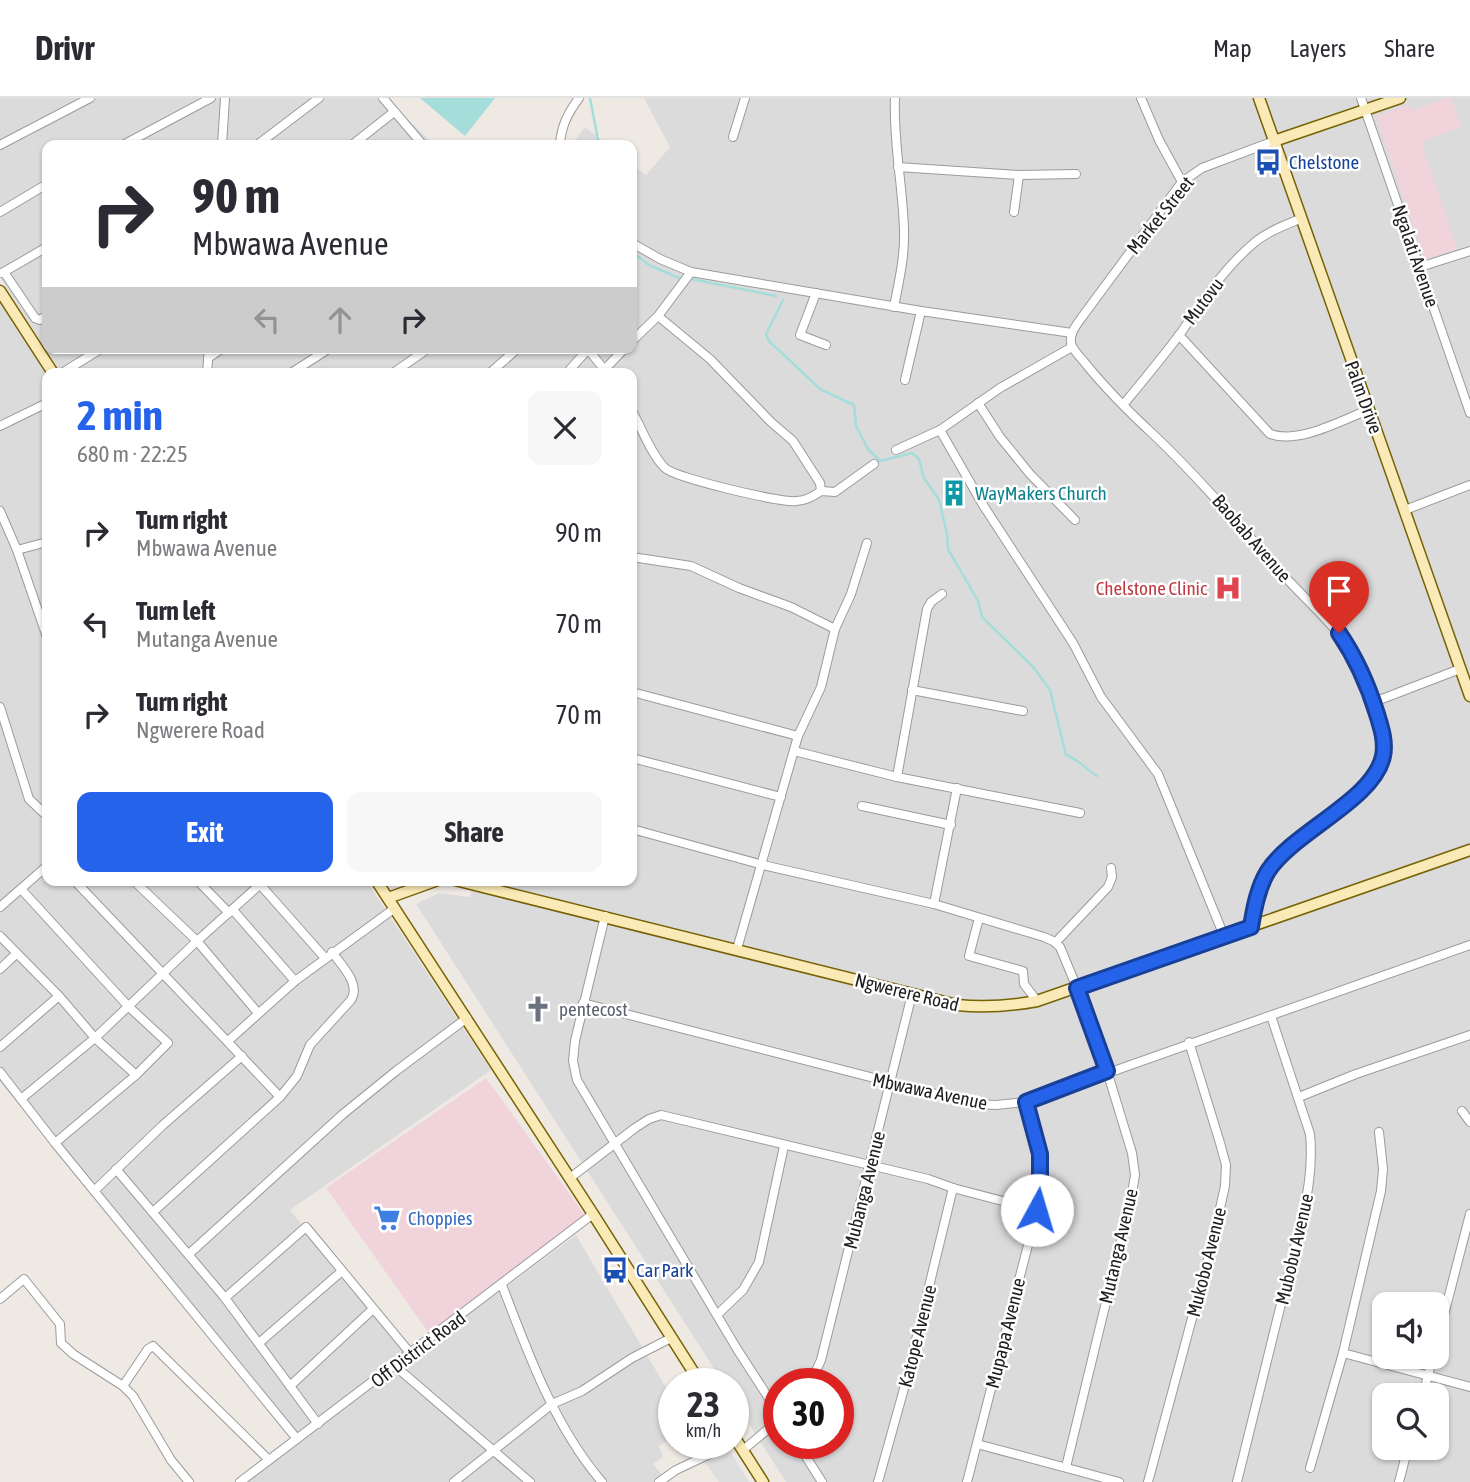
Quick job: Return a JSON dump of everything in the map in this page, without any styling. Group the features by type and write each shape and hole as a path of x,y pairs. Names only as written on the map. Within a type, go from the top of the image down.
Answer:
{"street":[{"path":"0,145 90,98"},
{"path":"132,140 211,98"},
{"path":"222,140 225,98"},
{"path":"264,140 319,98"},
{"path":"383,98 419,140"},
{"path":"561,140 567,114 579,98"},
{"path":"733,137 745,98"},
{"path":"894,307 904,244 894,124 895,98"},
{"path":"1141,98 1159,141 1182,182"},
{"name":"Palm Drive","path":"1259,98 1470,696"},
{"name":"Ngalati Avenue","path":"1361,98 1470,413"},
{"name":"Market Street","path":"1072,333 1182,182 1202,168 1400,98"},
{"path":"358,140 394,112"},
{"path":"898,167 1019,175 1076,174"},
{"path":"1014,212 1019,175"},
{"path":"0,212 42,187"},
{"name":"Mutovu","path":"1123,405 1179,335 1202,300 1254,243 1266,234 1302,218"},
{"path":"637,246 660,260 691,272 894,307 1072,333 1072,347 978,403 940,430 896,450"},
{"path":"42,250 2,273 35,318 42,319"},
{"path":"1420,267 1470,251"},
{"path":"637,336 657,316 691,272"},
{"path":"0,291 50,368"},
{"path":"816,293 800,335 826,345"},
{"path":"905,380 921,311"},
{"path":"657,316 710,359 793,441 820,483 821,491"},
{"path":"1179,335 1269,434 1282,438 1298,436 1368,411"},
{"name":"Baobab Avenue","path":"1072,347 1123,405 1206,486 1339,633 1359,665 1374,702 1384,746 1377,770 1359,792 1310,830 1272,866 1259,889 1251,927"},
{"path":"70,368 92,354"},
{"path":"299,368 321,354"},
{"path":"400,368 420,354"},
{"path":"496,368 511,354"},
{"path":"571,368 584,354"},
{"path":"592,354 604,368"},
{"path":"608,368 620,354"},
{"path":"978,403 1000,437 1030,474 1075,520"},
{"path":"0,426 42,405"},
{"path":"637,420 660,463 673,474 688,480 796,502 821,491 835,492 874,464"},
{"path":"940,430 990,515 1073,643 1101,697 1152,764 1194,858 1224,936"},
{"path":"1405,510 1470,485"},
{"path":"0,511 42,622"},
{"path":"17,550 42,543"},
{"path":"737,949 798,736 821,687 835,629 851,594 867,543"},
{"path":"637,557 691,566 738,588 791,607 835,629"},
{"path":"897,777 927,609 931,602 942,594"},
{"path":"1374,702 1461,669"},
{"path":"912,690 1023,711"},
{"path":"637,693 798,736"},
{"path":"0,707 29,799 42,811"},
{"path":"794,751 897,777 1080,813"},
{"path":"637,759 781,797"},
{"path":"934,904 957,788"},
{"path":"862,806 951,825"},
{"path":"637,830 763,865 934,904 1056,942 1108,887 1112,877 1111,868"},
{"name":"Ngwerere Road","path":"490,886 912,994 979,1008 1037,1001 1470,850"},
{"path":"0,907 42,871"},
{"path":"80,886 281,1097"},
{"path":"140,886 197,941 258,1013"},
{"path":"204,886 231,911 295,981"},
{"path":"21,1099 95,1038 256,886"},
{"path":"153,1213 281,1097 297,1076 310,1045 355,994 355,986 264,886"},
{"path":"380,886 691,1368"},
{"path":"229,1041 295,981 392,903 426,886"},
{"path":"22,889 128,1006 168,1043 136,1075 55,1143"},
{"path":"605,916 583,1003 573,1061 577,1080 763,1389"},
{"path":"979,918 969,956 1023,971 1024,985 1037,1001"},
{"path":"0,936 59,996 95,1038 136,1075"},
{"name":"Mutanga Avenue","path":"1056,942 1077,988 1107,1071 1132,1153 1135,1175 1066,1467"},
{"name":"Mbwawa Avenue","path":"583,1003 890,1084 975,1104 996,1105 1026,1102 1189,1042 1271,1016 1470,945"},
{"path":"0,969 16,954"},
{"name":"Mubanga Avenue","path":"817,1368 912,994"},
{"path":"0,1047 59,996"},
{"name":"Mubobu Avenue","path":"1237,1482 1282,1306 1310,1180 1312,1153 1310,1134 1299,1097 1271,1016"},
{"path":"189,1255 343,1114 467,1018"},
{"path":"1299,1097 1356,1074 1470,1035"},
{"name":"Mukobo Avenue","path":"1148,1482 1225,1186 1226,1165 1189,1042"},
{"path":"94,1191 242,1056"},
{"path":"0,1072 297,1439"},
{"name":"Mupapa Avenue","path":"968,1482 1037,1210 1040,1154 1026,1102"},
{"path":"1462,1111 1470,1122"},
{"path":"570,1178 649,1119 662,1115 928,1179 1037,1210"},
{"path":"1310,1468 1343,1353 1381,1191 1383,1169 1379,1132"},
{"path":"718,1314 743,1290 759,1262 784,1146"},
{"path":"116,1169 225,1298 318,1424"},
{"name":"Katope Avenue","path":"878,1482 905,1385 953,1188"},
{"name":"Off District Road","path":"240,1482 593,1214"},
{"path":"1449,1295 1470,1214"},
{"path":"225,1298 306,1227 411,1354"},
{"path":"259,1343 342,1271"},
{"path":"0,1299 24,1279 60,1324 61,1343 73,1354 123,1385 133,1396 171,1460 189,1482"},
{"path":"502,1285 552,1404 579,1451 602,1482"},
{"path":"290,1386 373,1309"},
{"path":"454,1482 552,1404 582,1391 671,1338"},
{"path":"123,1385 148,1349 153,1346 269,1460"},
{"path":"1343,1353 1470,1387"},
{"path":"394,1366 530,1482"},
{"path":"1426,1383 1430,1369"},
{"path":"977,1444 1119,1482"},
{"path":"659,1482 698,1459"},
{"path":"747,1459 763,1482"},
{"path":"807,1459 822,1482"},
{"path":"1399,1482 1405,1460"}],"shaded area":[{"path":"0,98 385,98 430,140 42,140 42,343 0,277"},
{"path":"644,98 1470,98 1470,1482 786,1482 771,1459 854,1459 854,1368 763,1368 763,1446 749,1424 749,1368 714,1368 416,904 439,893 470,897 473,886 637,886 637,368 58,368 49,354 637,354 637,168 646,175 670,147"},
{"path":"1451,98 1461,127 1421,142 1457,249 1425,260 1376,116 1408,105 1411,111"},
{"path":"585,127 602,140 575,140"},
{"path":"0,292 44,368 42,886 370,886 491,1070 290,1210 408,1354 332,1415 576,1235 658,1374 658,1459 660,1459 653,1464 668,1482 242,1482 297,1440 0,1082"},
{"path":"486,1078 586,1217 429,1333 326,1188"},
{"path":"712,1459 735,1459 749,1482 719,1482 705,1462"}],"water":[{"path":"420,98 495,98 465,136"}],"waterway":[{"path":"590,98 598,140"},
{"path":"637,256 649,265 679,278"},
{"path":"691,279 776,296"},
{"path":"783,300 766,334 769,341 820,389 854,405 856,426 868,449 880,461 912,453 919,459 924,478 939,500 948,549 978,601 982,617 1034,668 1050,690 1066,755 1097,776"}],"place":[{"name":"Chelstone","path":"1268,162"},
{"name":"WayMakers Church","path":"954,493"},
{"name":"Chelstone Clinic","path":"1228,588"},
{"name":"pentecost","path":"538,1009"},
{"name":"Choppies","path":"387,1218"},
{"name":"Car Park","path":"615,1270"}],"route":[{"path":"1037,1210 1040,1154 1026,1102 1107,1071 1077,988 1251,927 1259,889 1266,873 1280,856 1359,792 1377,770 1383,756 1383,732 1359,665 1339,633"}]}
